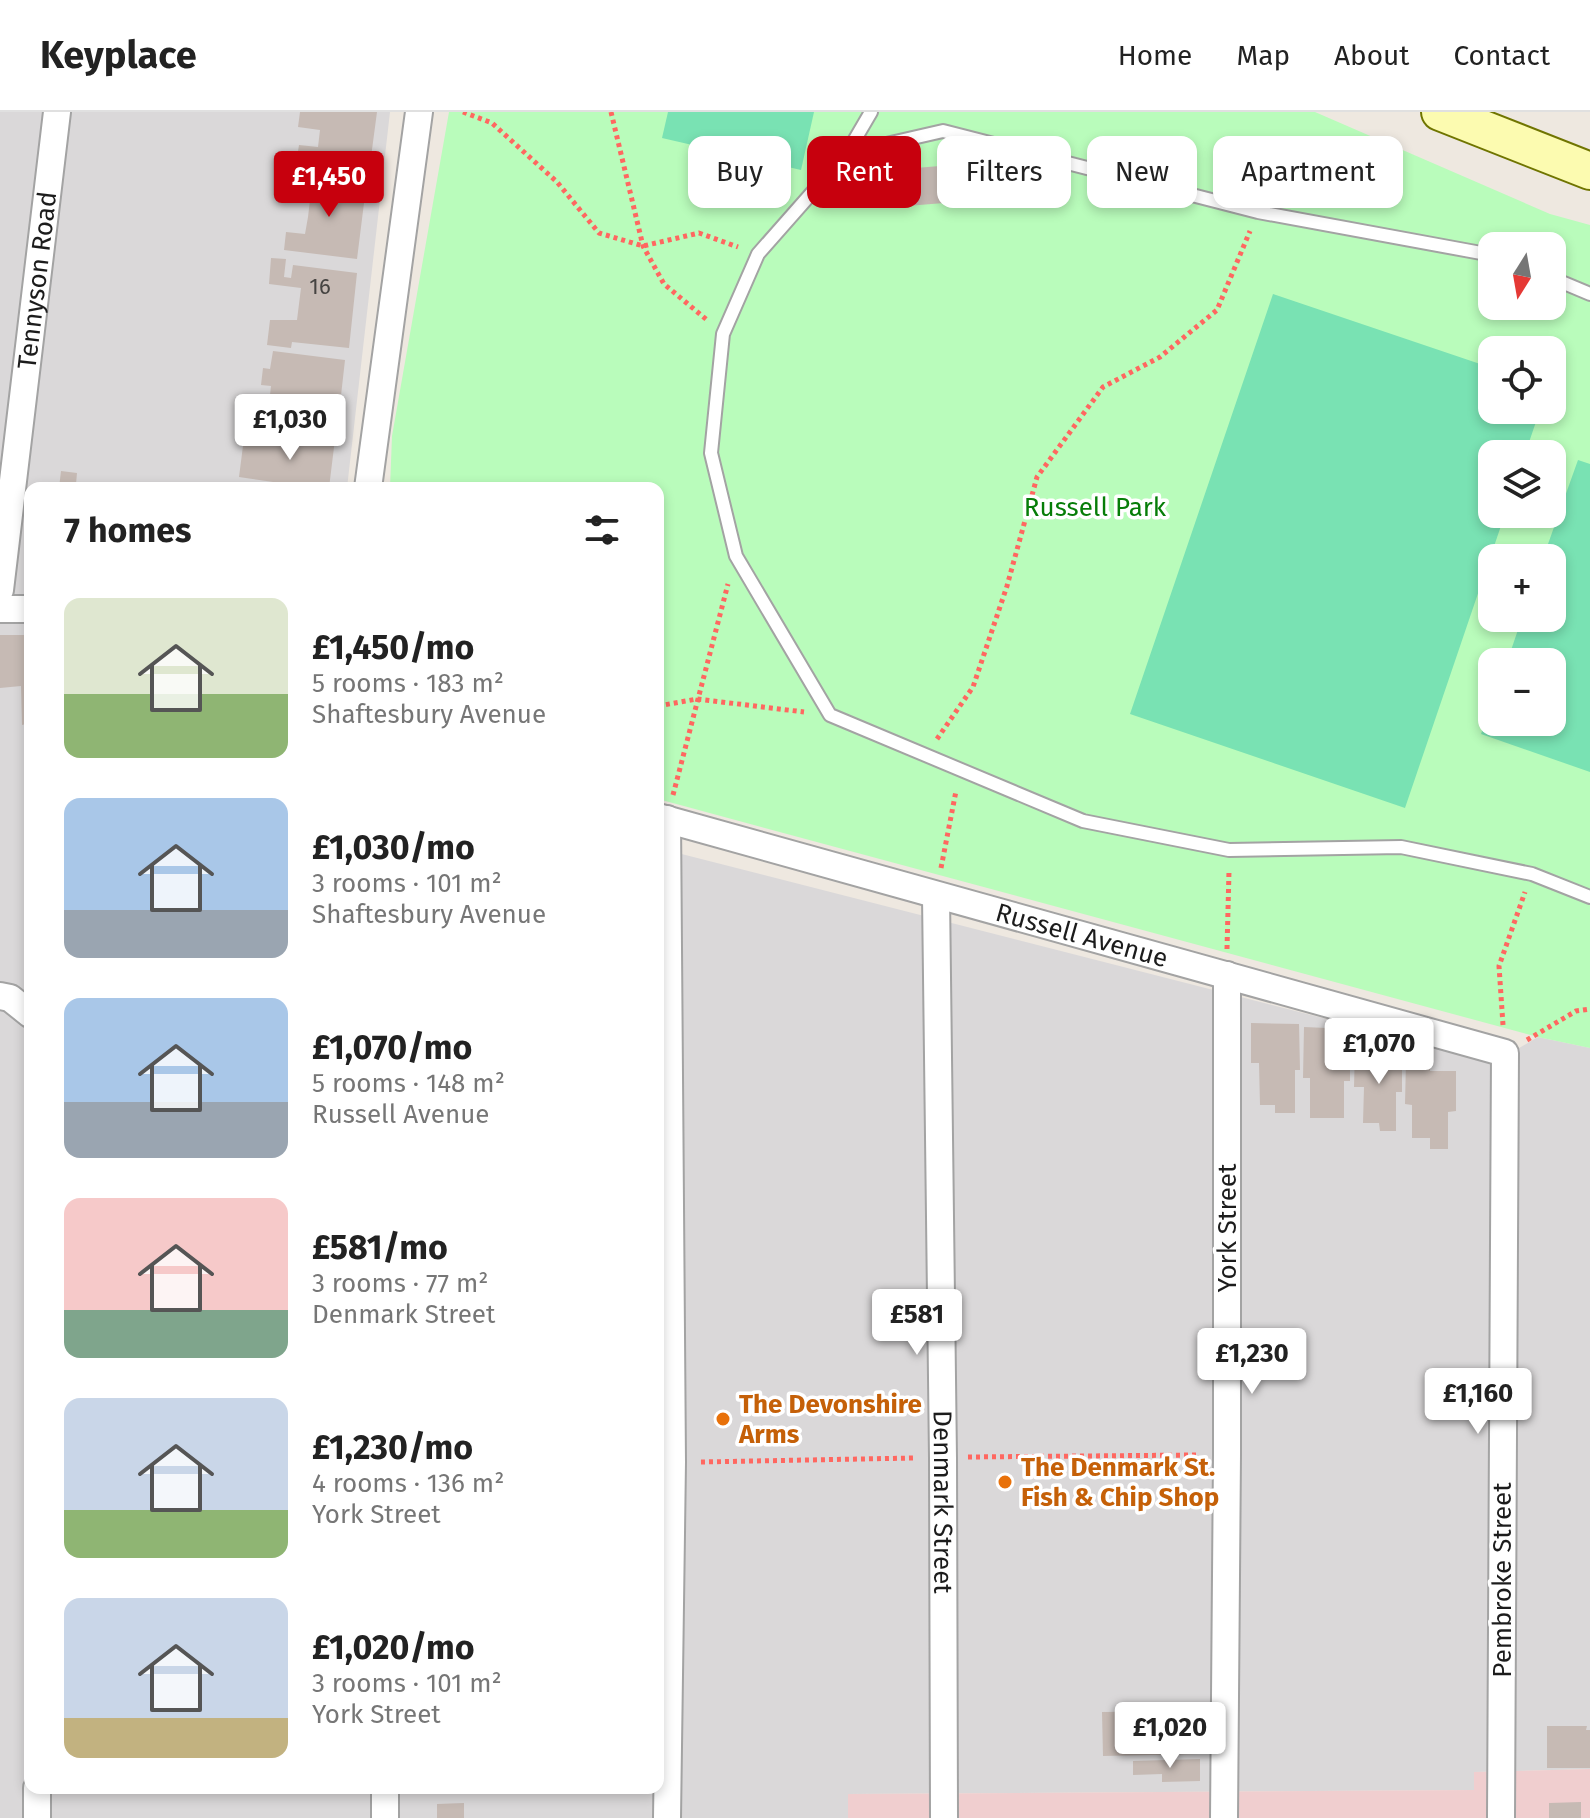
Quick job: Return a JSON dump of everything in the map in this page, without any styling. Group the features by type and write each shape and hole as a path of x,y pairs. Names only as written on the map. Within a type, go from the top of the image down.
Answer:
{"street":[{"name":"Tennyson Road","path":"0,590 57,112"},
{"path":"369,482 419,112"},
{"path":"1440,112 1590,171"},
{"path":"0,609 24,609"},
{"name":"Russell Avenue","path":"664,818 1505,1053"},
{"path":"664,890 672,1462 667,1818"},
{"name":"Denmark Street","path":"936,896 944,1818"},
{"name":"York Street","path":"1224,1818 1227,975"},
{"path":"0,996 10,998 24,1009"},
{"name":"Pembroke Street","path":"1501,1818 1505,1053"},
{"path":"37,1794 37,1818"},
{"path":"385,1794 385,1818"}],"lane":[{"path":"857,136 871,112"},
{"path":"921,136 943,131 1258,212 1478,252"},
{"path":"807,198 758,254 723,334 711,453 736,556 830,715 1083,821 1229,850 1401,847 1532,874 1590,897"},
{"path":"1566,284 1590,294"}],"path":[{"path":"463,112 492,123 557,182 599,233 643,246 699,233 758,254"},
{"path":"611,112 643,246 664,284 723,334"},
{"path":"925,757 973,687 1007,586 1037,477 1103,387 1160,357 1217,310 1258,212"},
{"path":"664,814 736,556"},
{"path":"664,705 697,699 830,715"},
{"path":"936,896 960,771"},
{"path":"1227,975 1229,850"},
{"path":"1532,874 1499,966 1505,1053 1576,1011 1590,1009"}],"shaded area":[{"path":"0,112 390,112 348,482 24,482 24,1794 664,1794 664,850 1495,1062 1538,1037 1590,1048 1590,1769 1475,1772 1474,1790 848,1794 848,1818 0,1818"},
{"path":"1590,1769 1590,1818 848,1818 848,1794 1474,1790 1474,1772"}],"green space":[{"name":"Russell Park","path":"449,112 1315,112 1370,136 1213,136 1213,208 1403,208 1403,150 1550,214 1590,225 1590,1048 1538,1037 664,801 664,482 390,482 392,436"},
{"path":"668,112 814,112 801,170 791,168 791,136 688,136 688,144 662,138"},
{"path":"1273,294 1478,363 1478,424 1535,424 1530,440 1478,440 1478,528 1500,528 1495,544 1478,544 1478,593 1405,808 1130,714"},
{"path":"1578,460 1590,464 1590,772 1487,736 1566,736 1566,648 1512,648 1517,632 1566,632 1566,544 1548,544 1554,528 1566,528 1566,494"}],"building":[{"path":"300,112 377,112 369,172 296,164 299,145 318,147 320,130 298,127"},
{"path":"937,166 937,204 921,205 921,168"},
{"path":"294,178 366,187 357,259 284,250 286,232 305,234 308,217 310,200 291,198"},
{"path":"271,258 286,259 284,277 291,278 293,265 357,273 349,348 292,342 291,348 267,345 270,320 297,320 301,288 269,284"},
{"path":"273,351 345,360 337,431 276,424 278,405 269,404 271,386 261,385 263,368 270,369"},
{"path":"294,434 335,439 330,482 273,482 239,477 244,438 292,444"},
{"path":"61,471 77,473 76,482 60,482"},
{"path":"0,635 24,635 24,724 21,686 0,688"},
{"path":"1251,1023 1299,1024 1300,1070 1295,1070 1295,1113 1275,1113 1275,1105 1260,1105 1259,1063 1251,1063"},
{"path":"1304,1027 1327,1028 1327,1032 1350,1032 1350,1081 1344,1081 1344,1118 1310,1118 1310,1078 1303,1078"},
{"path":"1355,1049 1379,1050 1379,1055 1402,1055 1402,1092 1396,1092 1396,1131 1380,1131 1379,1123 1363,1123 1364,1087 1354,1087"},
{"path":"1406,1061 1430,1062 1430,1071 1456,1071 1456,1111 1448,1112 1448,1149 1430,1149 1430,1138 1412,1138 1412,1105 1405,1104"},
{"path":"1198,1711 1199,1754 1103,1756 1102,1712"},
{"path":"1547,1726 1587,1726 1586,1730 1590,1730 1590,1768 1547,1768"},
{"path":"1200,1759 1200,1781 1162,1782 1162,1774 1133,1775 1133,1761"},
{"path":"1581,1802 1581,1818 1549,1818 1549,1803"},
{"path":"464,1803 464,1818 437,1818 437,1804"}],"place":[{"name":"The Devonshire Arms","path":"723,1419"},
{"name":"The Denmark St. Fish & Chip Shop","path":"1005,1482"}]}
